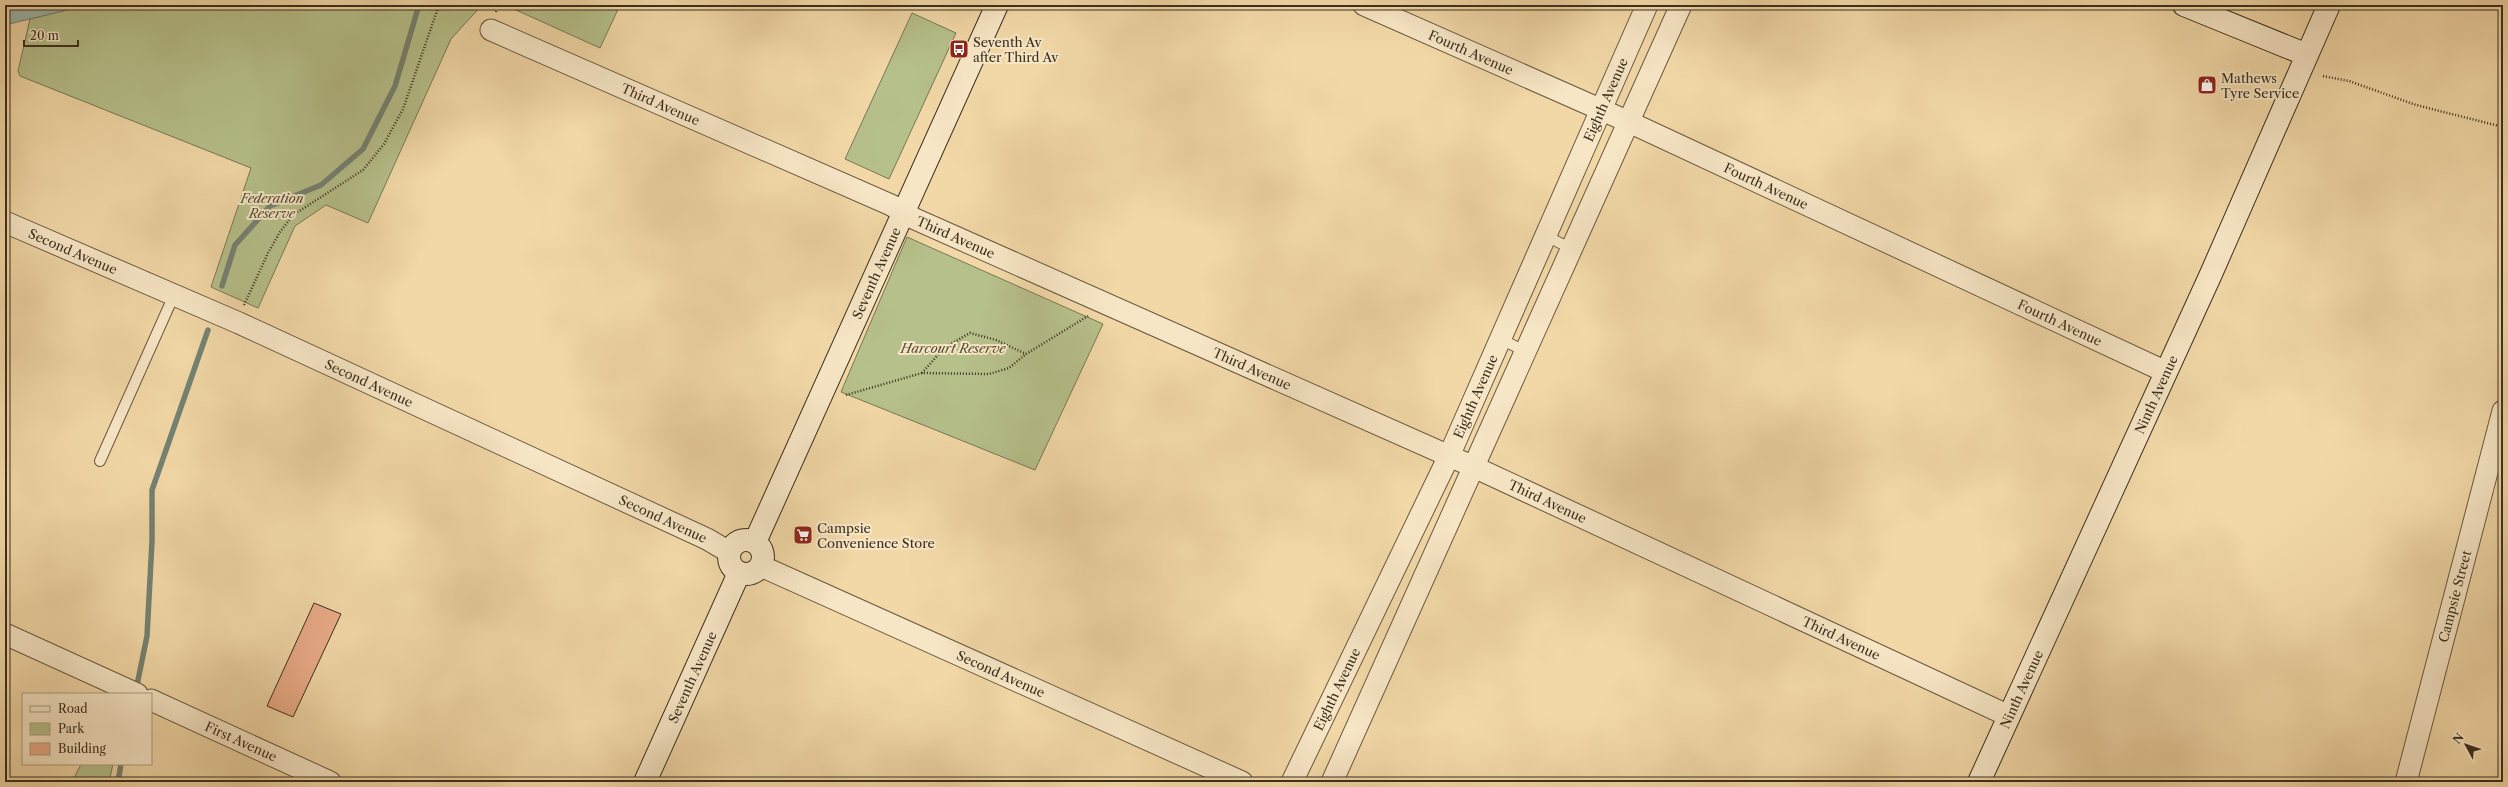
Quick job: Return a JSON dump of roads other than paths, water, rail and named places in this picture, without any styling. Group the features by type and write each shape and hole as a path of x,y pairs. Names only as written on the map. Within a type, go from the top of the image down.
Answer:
{"main road":[{"name":"Seventh Avenue","path":"755,542 997,5"},
{"path":"2184,5 2307,55"},
{"name":"Ninth Avenue","path":"1979,782 2166,372 2329,5"},
{"path":"746,540 755,542 761,547 763,555 761,566 749,574 739,573 730,564 729,552 737,542 746,540"},
{"name":"Seventh Avenue","path":"645,782 739,573"}],"street":[{"name":"Fourth Avenue","path":"1364,5 1629,122 2166,372"},
{"name":"Eighth Avenue","path":"1292,782 1449,456 1647,5"},
{"name":"Eighth Avenue","path":"1332,782 1526,352 1680,5"},
{"name":"Third Avenue","path":"491,30 904,212 1105,305 1474,467 2009,716"},
{"name":"Second Avenue","path":"5,222 236,322 707,539 729,552"},
{"name":"Campsie Street","path":"2406,782 2503,411"},
{"name":"Second Avenue","path":"761,566 1242,782"},
{"path":"5,634 136,693"},
{"name":"First Avenue","path":"155,702 330,782"}],"lane":[{"path":"1546,236 1572,249"},
{"path":"100,461 174,295"},
{"path":"1501,339 1526,352"}],"waterway":[{"path":"222,286 235,245 270,206 321,185 363,149 395,86 419,5"},
{"path":"136,690 147,636 152,541 152,490 208,330"},
{"path":"118,782 121,765"}],"place":[{"name":"Seventh Av after Third Av","path":"959,49"},
{"name":"Mathews Tyre Service","path":"2207,85"},
{"name":"Campsie Convenience Store","path":"803,535"}],"park label":[{"name":"Federation Reserve","path":"272,206"},
{"name":"Harcourt Reserve","path":"953,348"}]}
